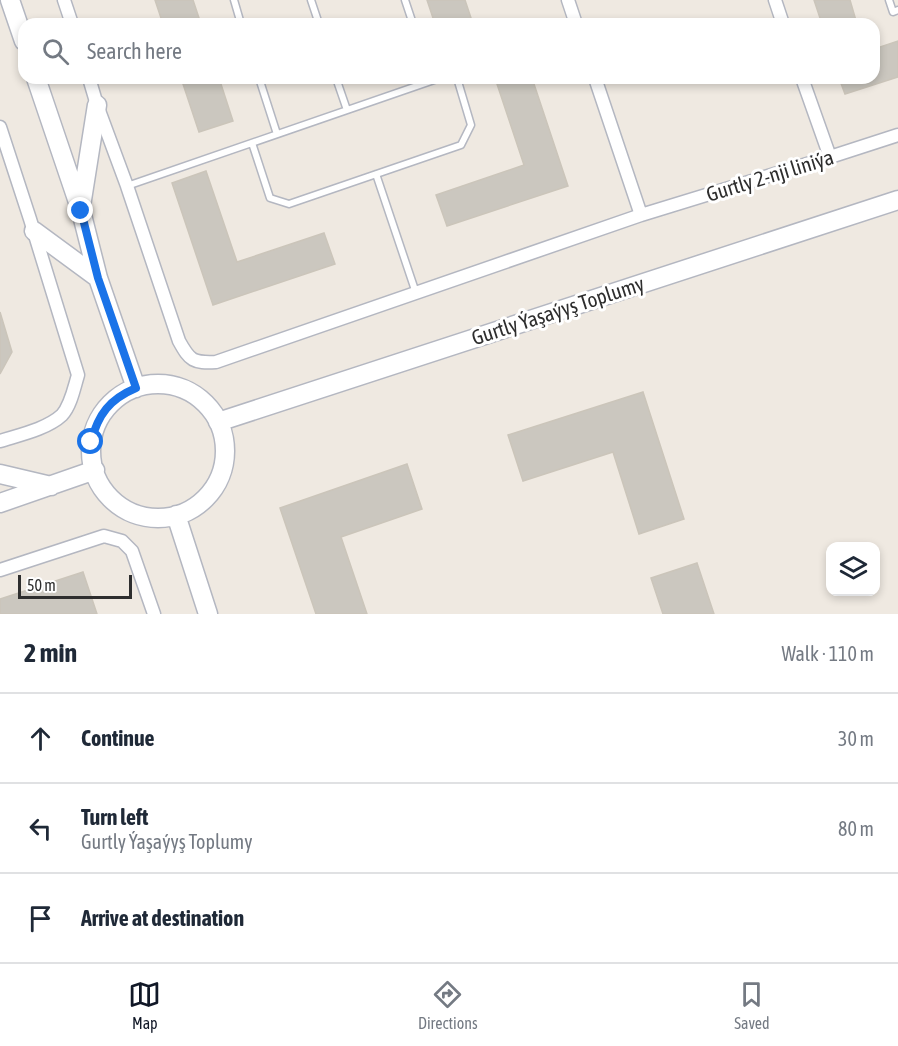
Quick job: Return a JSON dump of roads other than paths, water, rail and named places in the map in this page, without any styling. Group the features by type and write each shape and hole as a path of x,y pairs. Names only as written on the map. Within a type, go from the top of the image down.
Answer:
{"street":[{"path":"10,0 18,23"},
{"path":"64,0 70,18"},
{"path":"568,0 574,18"},
{"path":"775,0 781,18"},
{"path":"38,84 81,211 98,278 136,388"},
{"name":"Gurtly 2-nji liniýa","path":"91,84 128,186 179,341 188,356 200,362 216,362 641,215 898,135"},
{"path":"597,84 641,215"},
{"path":"804,84 830,157"},
{"path":"81,211 97,105"},
{"path":"0,127 78,375 72,396 63,414 49,424 0,441"},
{"name":"Gurtly Ýaşaýyş Toplumy","path":"218,422 898,200"},
{"path":"34,231 98,278"},
{"path":"160,384 183,389 203,402 218,422 222,434 224,460 218,478 208,495 188,511 176,515 150,517 136,514 113,501 97,479 91,454 91,442 99,419 115,399 125,393 136,388 160,384"},
{"path":"0,503 95,470"},
{"path":"0,474 51,486"},
{"path":"176,515 208,614"},
{"path":"0,570 104,536 122,542 132,550 154,614"}],"lane":[{"path":"234,0 240,18"},
{"path":"311,0 317,18"},
{"path":"405,0 411,18"},
{"path":"889,0 893,12 898,10"},
{"path":"261,84 277,134"},
{"path":"338,84 347,110"},
{"path":"128,186 417,84"},
{"path":"252,143 270,198 289,204 462,145 471,125 460,84"},
{"path":"376,174 417,294"}]}
